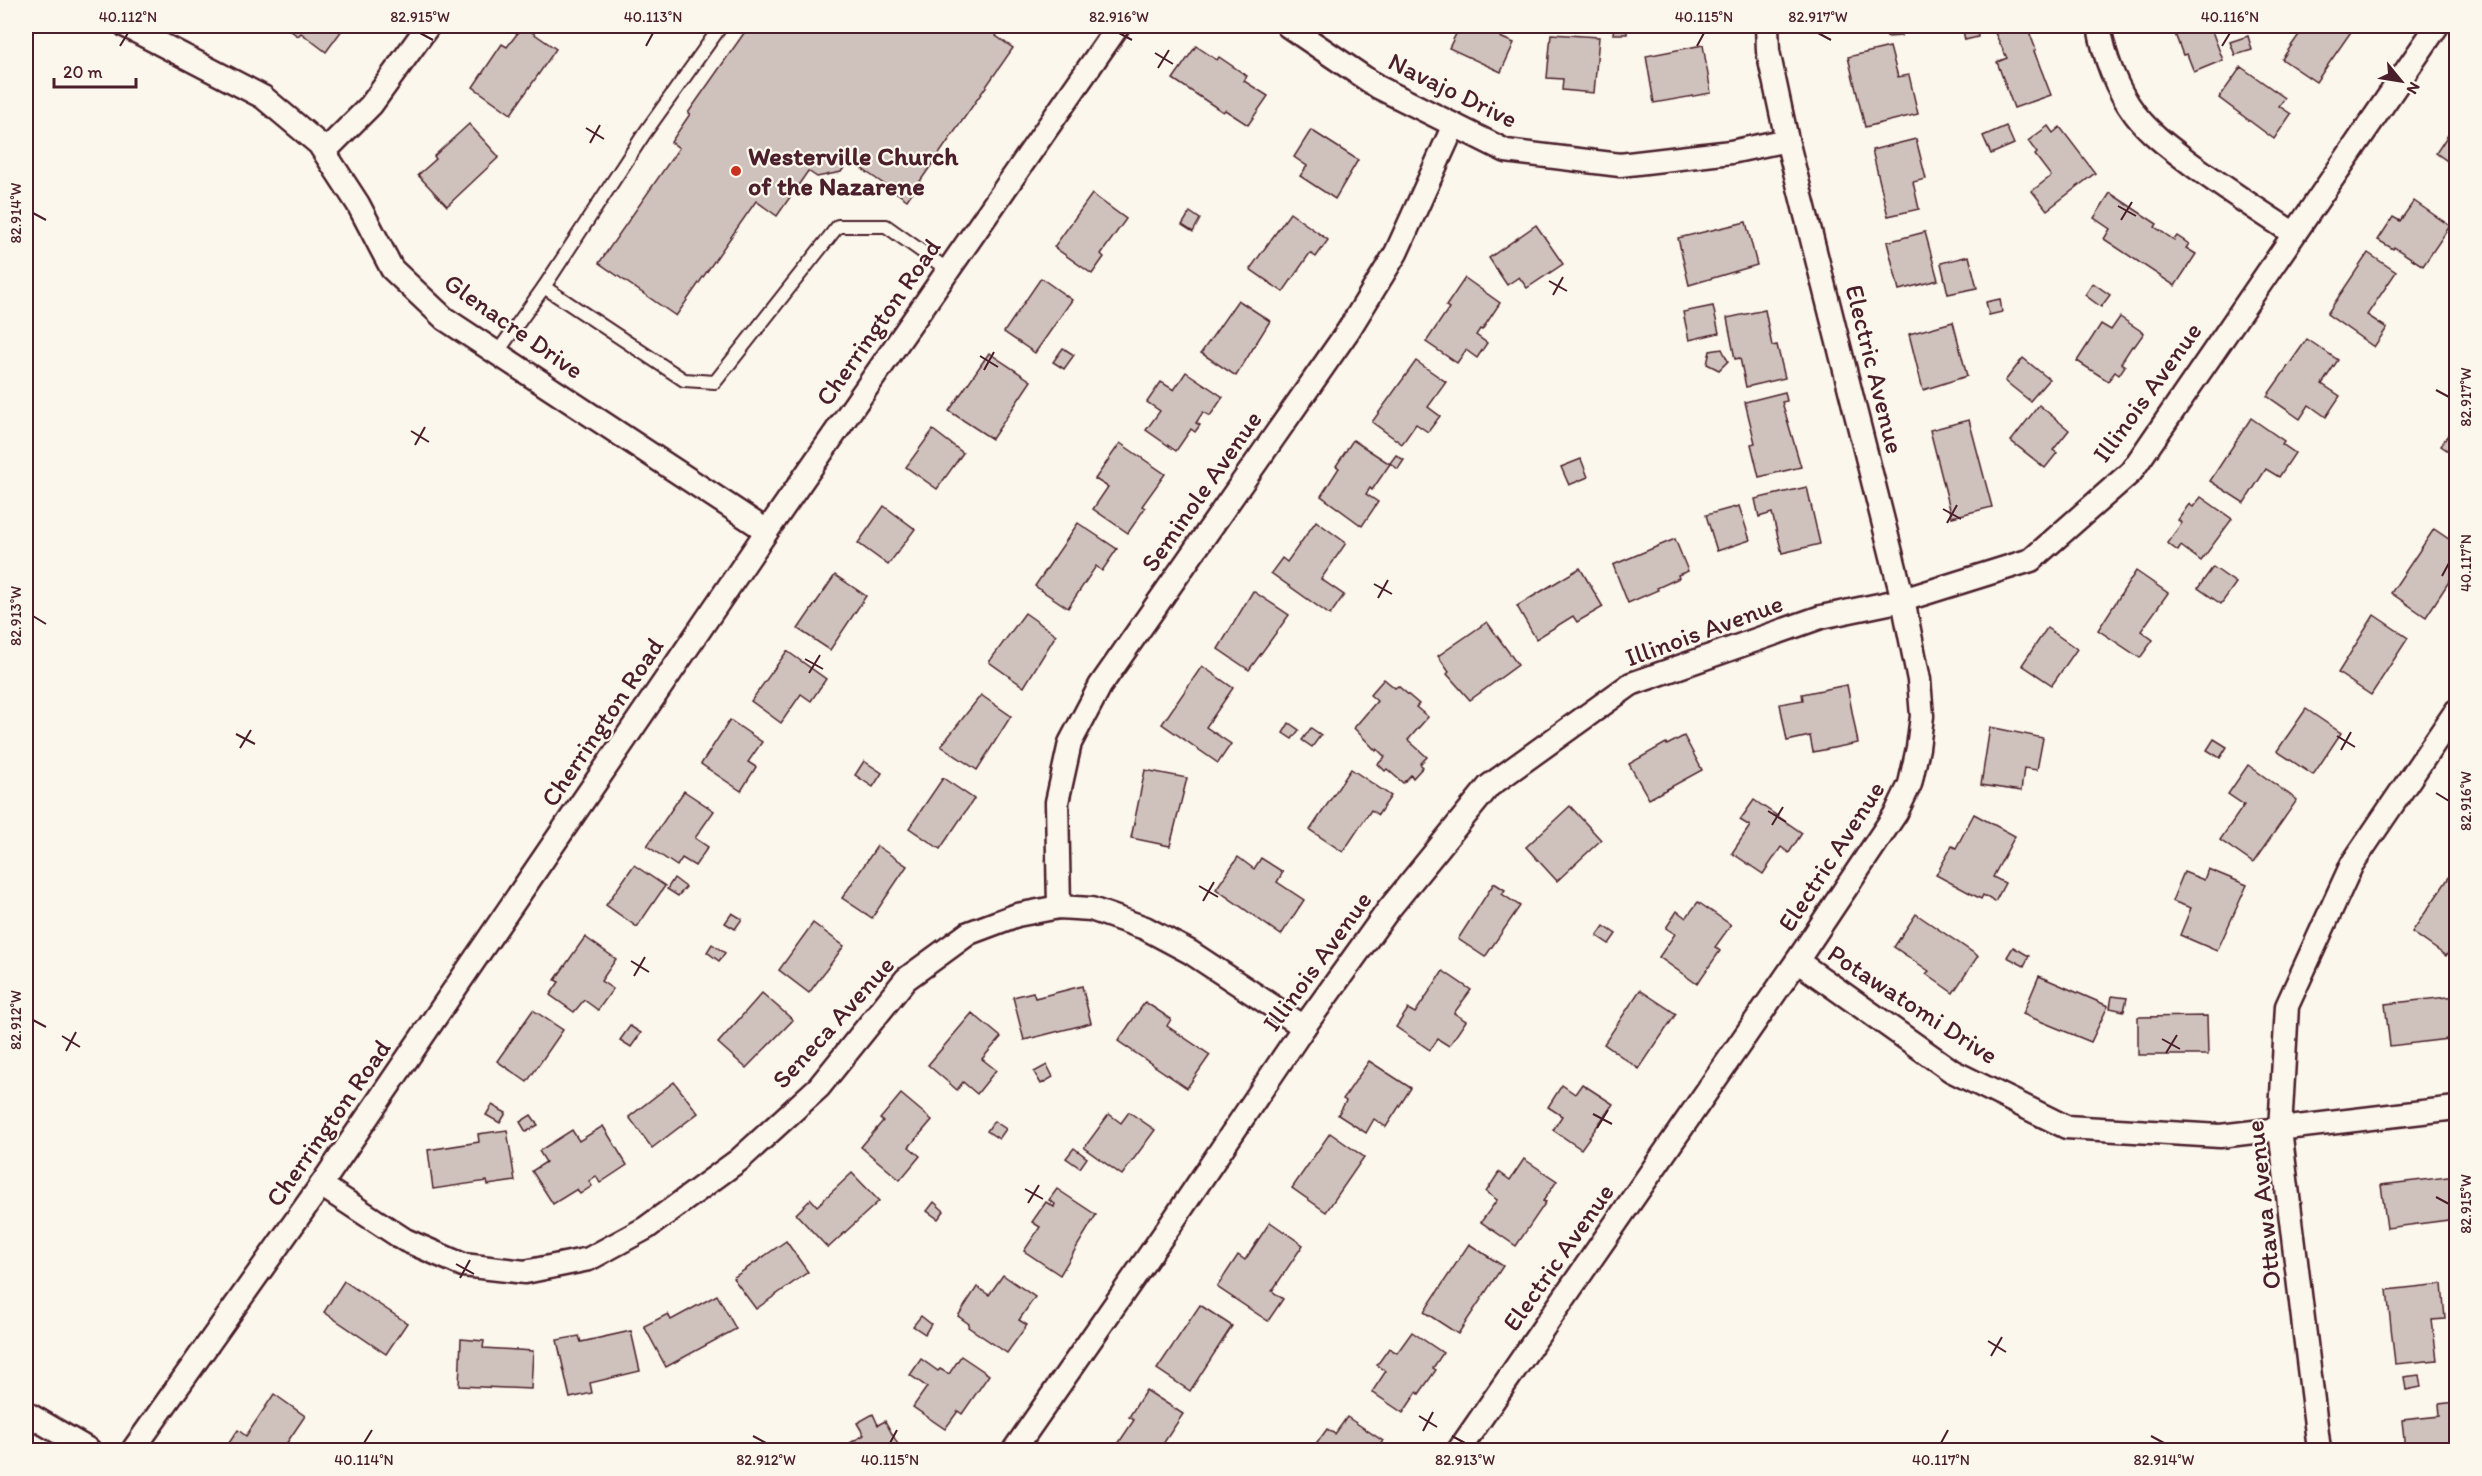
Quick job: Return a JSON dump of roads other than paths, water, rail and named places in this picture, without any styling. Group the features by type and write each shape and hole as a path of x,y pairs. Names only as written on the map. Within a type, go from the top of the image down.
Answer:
{"street":[{"name":"Glenacre Drive","path":"126,26 263,97 325,151 358,204 392,269 445,319 767,531"},
{"path":"325,151 371,105 428,26"},
{"name":"Cherrington Road","path":"133,1450 321,1185 767,531 1118,26"},
{"name":"Navajo Drive","path":"1288,26 1378,87 1506,151 1620,165 1731,152 1787,140"},
{"name":"Electric Avenue","path":"1459,1450 1797,962 1896,813 1910,784 1922,716 1919,680 1904,600 1787,140 1768,51 1767,26"},
{"path":"2099,26 2103,46 2116,81 2135,114 2154,134 2241,200 2293,233"},
{"name":"Illinois Avenue","path":"1014,1450 1165,1234 1304,1027 1389,909 1489,786 1631,684 1821,617 1904,600 2031,560 2131,472 2437,26"},
{"name":"Seminole Avenue","path":"1059,908 1057,802 1070,743 1100,686 1348,331 1390,262 1429,184 1454,125"},
{"name":"Ottawa Avenue","path":"2319,1450 2280,1130 2287,1006 2352,864 2457,711"},
{"name":"Seneca Avenue","path":"321,1185 405,1240 463,1265 525,1272 589,1259 646,1228 739,1160 819,1087 906,979 969,933 1017,915 1059,908 1091,909 1145,928 1191,952 1304,1027"},
{"name":"Potawatomi Drive","path":"1797,962 1952,1071 2066,1126 2220,1136 2280,1130 2373,1116 2457,1108"},
{"path":"26,1413 89,1450"}],"lane":[{"path":"497,353 544,287 644,134 721,26"},
{"path":"544,287 684,380 715,382 838,226 886,226 948,270"}],"place":[{"name":"Westerville Church of the Nazarene","path":"736,171"}]}
